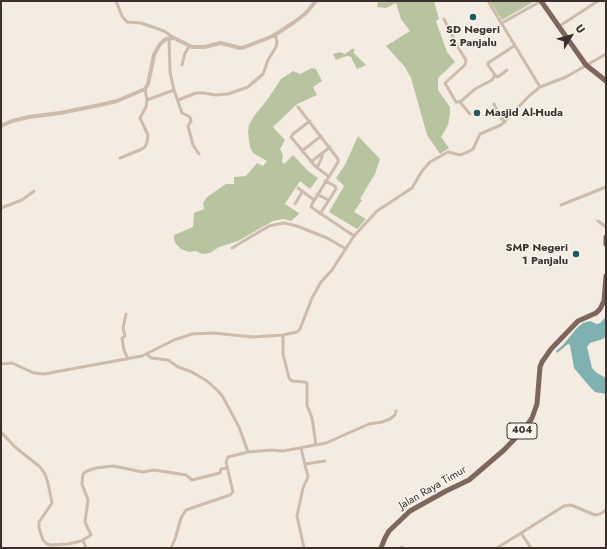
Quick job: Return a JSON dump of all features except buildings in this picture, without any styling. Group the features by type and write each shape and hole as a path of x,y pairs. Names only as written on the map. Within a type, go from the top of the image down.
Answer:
{"main road":[{"path":"541,1 586,65 606,81"},
{"path":"606,237 606,244"},
{"name":"Jalan Raya Timur","path":"381,548 384,538 389,531 410,511 469,480 504,450 526,427 532,418 537,404 540,367 545,356 578,321 596,313 600,309 604,301 606,276"}],"street":[{"path":"116,1 122,16 127,22 141,23 164,31 172,38 189,47 204,47 221,43 240,48 274,35 301,18 316,1"},
{"path":"488,1 540,87"},
{"path":"502,23 541,1"},
{"path":"558,27 598,1"},
{"path":"444,19 458,49 466,60 464,65 445,84 456,102 460,102 470,114"},
{"path":"178,100 196,93 216,95 228,94 248,87 263,74 268,60 276,47 277,42 274,35"},
{"path":"1,126 19,119 60,113 117,101 145,88 148,84 152,62 157,48 164,40 172,38"},
{"path":"172,38 170,72 174,90 182,113 190,117 191,121 188,126 192,145 199,154"},
{"path":"495,75 488,63 514,46"},
{"path":"182,66 185,53 189,47"},
{"path":"1,364 12,363 34,373 44,374 128,359 147,354 174,340 192,334 213,333 253,337 283,335 296,332 300,329 312,298 321,282 332,270 354,236 377,211 412,188 422,171 430,162 448,152 460,155 467,153 473,149 480,134 505,122 529,96 540,87 566,77 606,54"},
{"path":"495,75 498,76 507,70"},
{"path":"460,102 475,89 492,80 495,75"},
{"path":"120,158 140,150 145,147 147,142 148,135 140,118 146,107 147,100 145,88"},
{"path":"147,100 174,90"},
{"path":"494,104 499,115 505,122"},
{"path":"298,107 330,147 338,160 317,194 311,207 354,236"},
{"path":"310,121 291,136 311,162 328,176"},
{"path":"302,151 321,136"},
{"path":"311,162 330,147"},
{"path":"317,168 322,158 322,154"},
{"path":"320,214 336,188 325,181"},
{"path":"561,205 606,187"},
{"path":"298,188 314,200"},
{"path":"1,208 22,200 34,191"},
{"path":"295,204 302,192"},
{"path":"317,194 328,200"},
{"path":"598,221 606,227"},
{"path":"232,248 269,226 284,223 297,226 327,238 346,249"},
{"path":"126,314 123,328 125,336 122,338 124,350 128,359"},
{"path":"283,335 283,354 289,378 292,381 307,383 307,405 312,418 316,445"},
{"path":"147,354 151,358 168,360 178,367 192,372 207,381 218,391 223,397 239,427 248,452"},
{"path":"171,548 181,518 186,510 230,495 234,492 227,468 226,460 228,457 248,452 271,450 283,452 316,445 341,437 369,424 382,422 396,415 396,411"},
{"path":"1,432 25,456 40,467 46,477 52,504 39,522 39,525 40,535 45,542 50,545 68,544 84,540 92,534 85,522 88,500 82,484 83,474 87,471 96,468 113,466 143,472 154,470 186,474 192,480 220,473 221,469 227,468"},
{"path":"301,448 308,477 303,488 297,516 304,548"},
{"path":"305,464 325,461"},
{"path":"497,548 502,547 521,533 567,505 580,508 595,515 606,510"},
{"path":"521,533 531,548"},
{"path":"84,540 86,548"}],"green space":[{"path":"378,1 434,1 439,19 436,21 447,52 455,62 438,78 438,90 450,107 448,125 441,137 449,148 440,154 427,135 411,78 405,67 386,46 410,31 401,19 396,3 386,8 377,7"},
{"path":"490,1 535,1 502,20"},
{"path":"353,48 355,51 353,52 366,65 357,69 351,57 343,57 336,60 333,54 340,52 345,54"},
{"path":"312,68 316,69 322,81 313,87 317,95 297,104 273,127 285,140 280,149 283,155 282,162 284,164 293,155 308,171 318,178 310,189 300,181 285,204 299,213 298,215 291,221 283,219 273,221 238,241 219,247 210,253 202,254 196,251 189,252 181,249 174,240 174,235 193,227 194,213 204,209 203,203 207,197 226,184 234,184 234,177 246,176 257,163 263,166 267,161 253,153 250,147 248,132 249,125 254,116 281,79 293,71 300,74"},
{"path":"358,136 380,159 375,174 354,212 366,219 357,229 329,212 344,186 336,178 345,165"}],"water":[{"path":"606,317 606,336 603,339 590,343 587,347 592,368 606,378 606,394 595,392 574,368 570,345 568,344 557,353 556,351 583,323 590,321 597,324"}],"place":[{"name":"SD Negeri 2 Panjalu","path":"473,17"},
{"name":"Masjid Al-Huda","path":"477,113"},
{"name":"SMP Negeri 1 Panjalu","path":"576,254"}]}
